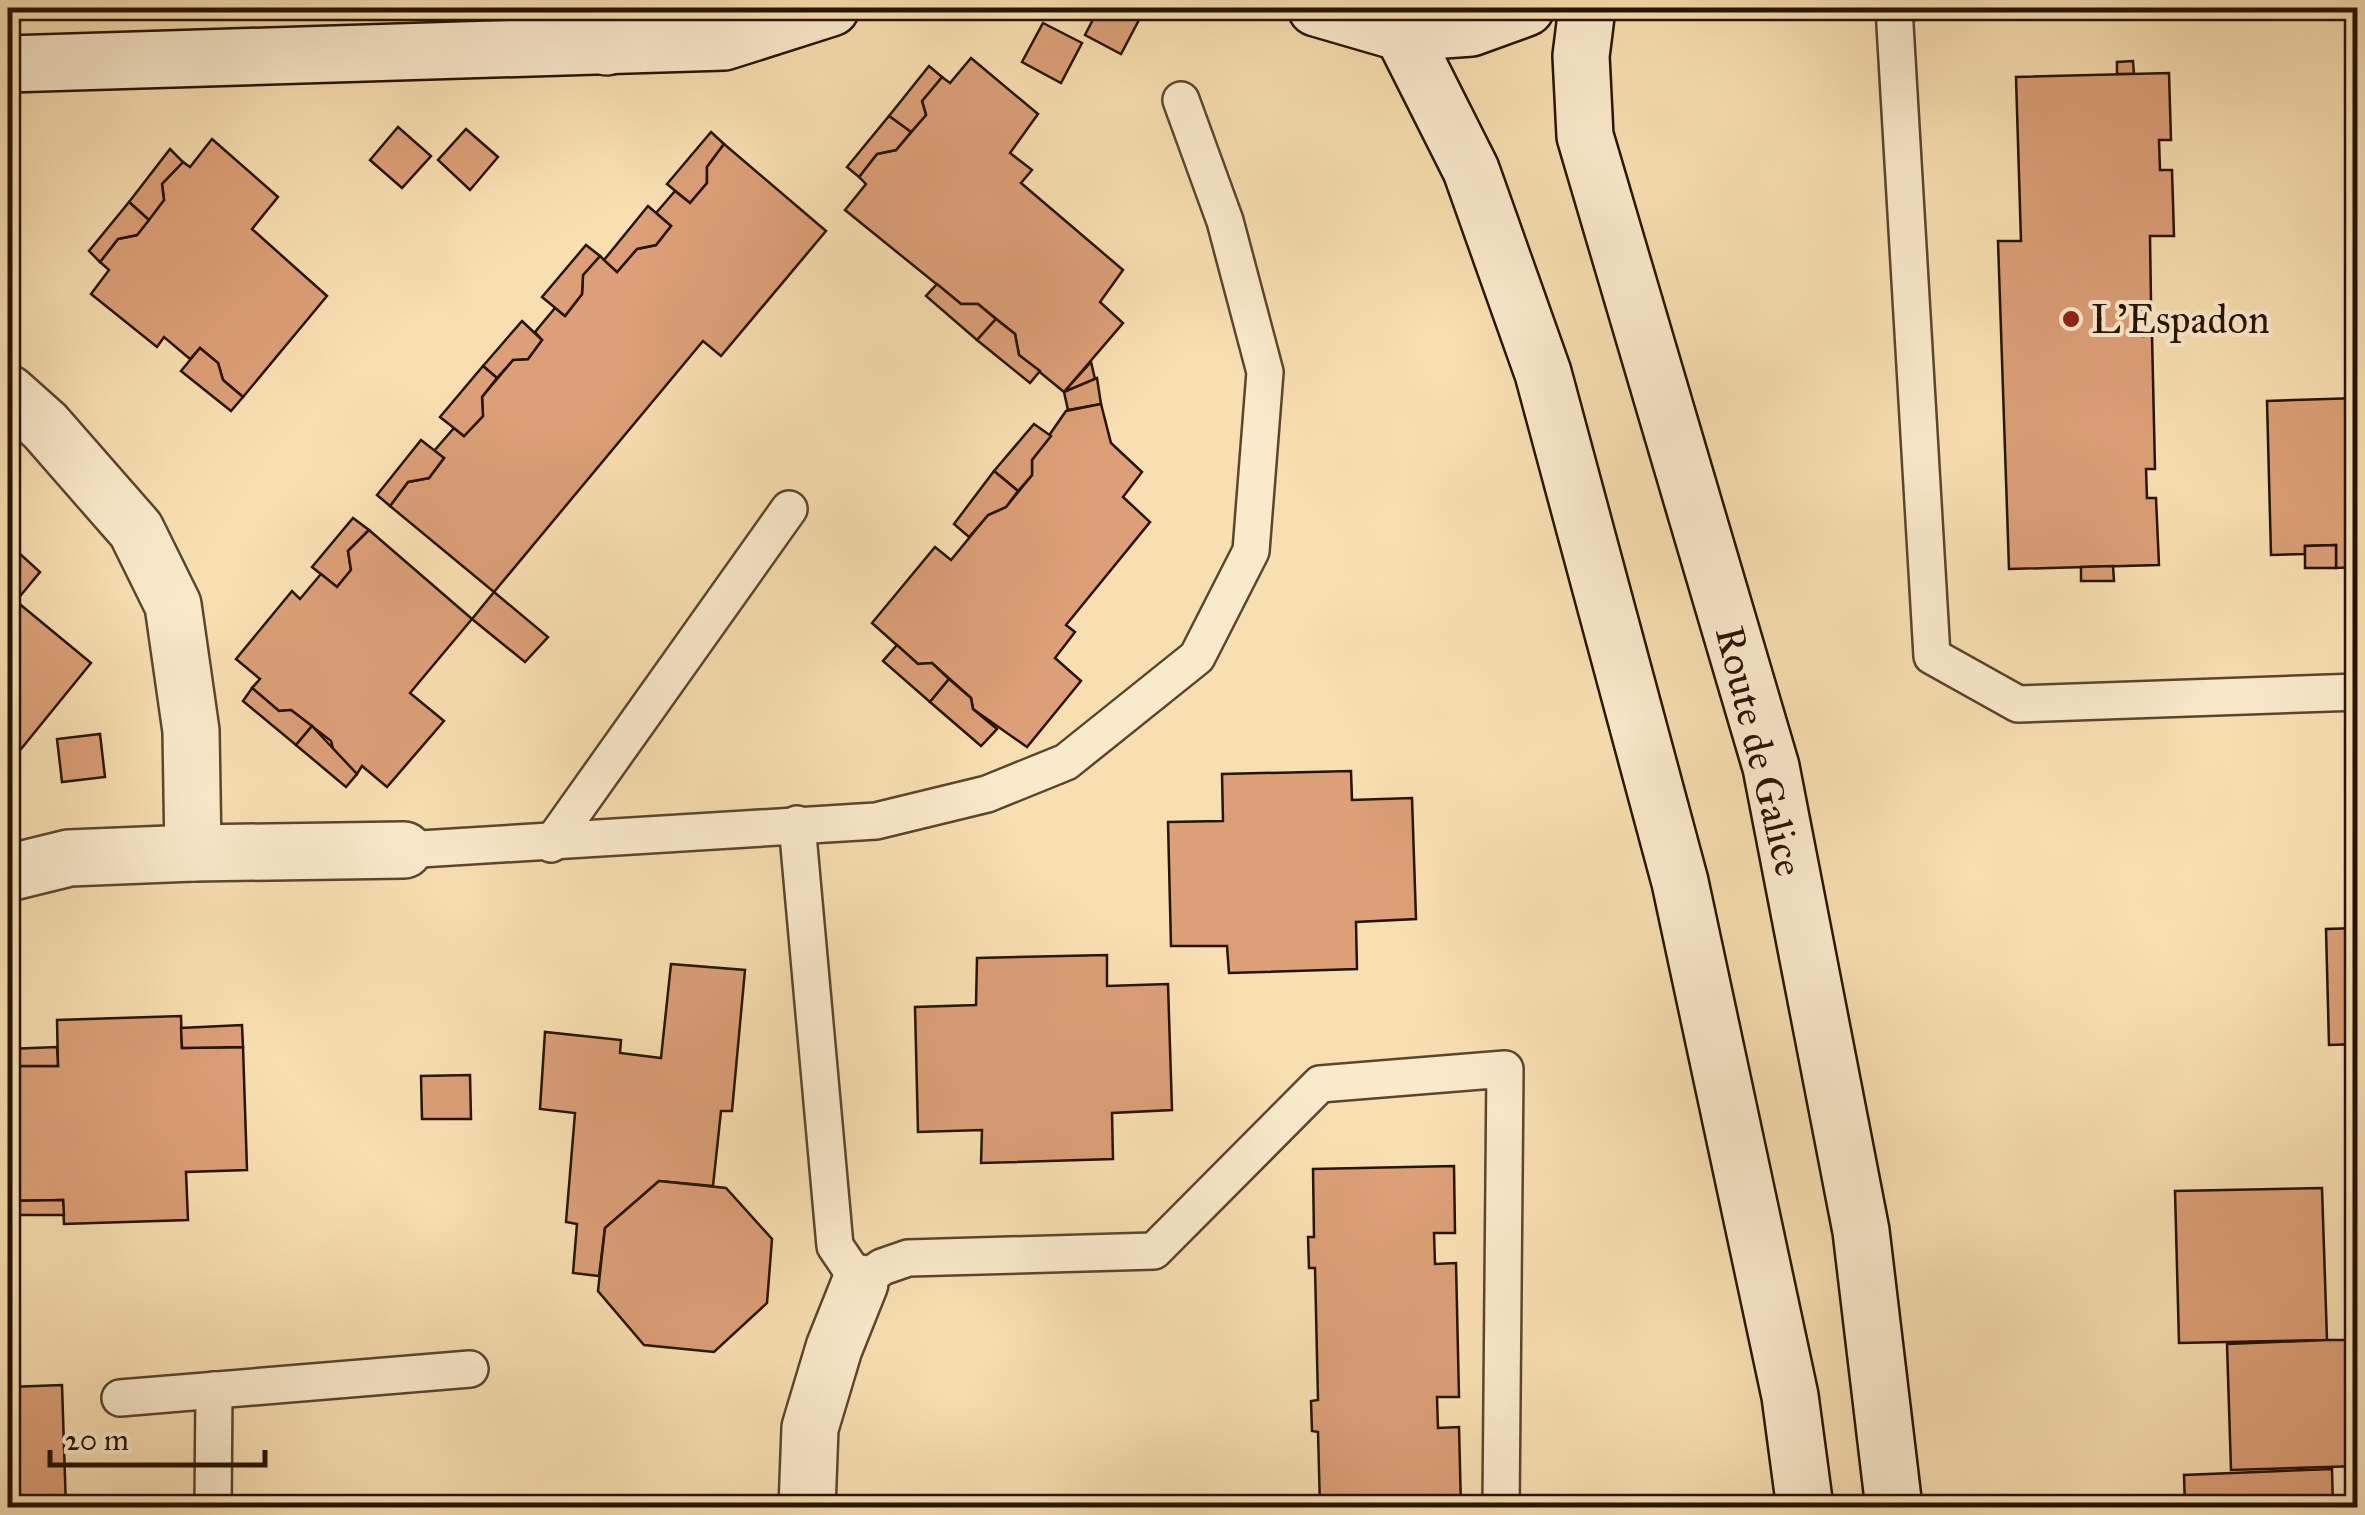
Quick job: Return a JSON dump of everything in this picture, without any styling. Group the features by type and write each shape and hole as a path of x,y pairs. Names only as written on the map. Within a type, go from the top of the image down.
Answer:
{"main road":[{"path":"8,64 606,27 724,42 832,8"},
{"path":"1316,8 1402,33 1471,28 1526,8"},
{"name":"Route de Galice","path":"1587,8 1581,56 1585,136 1771,767 1861,1231 1894,1508"},
{"path":"1402,33 1471,170 1543,373 1680,882 1790,1396 1805,1508"},
{"path":"8,393 44,426 136,530 174,605 191,731 193,853"},
{"path":"8,873 69,858 404,850"},
{"path":"807,1508 810,1428 834,1348 860,1283"}],"lane":[{"path":"1901,8 1894,8 1932,656 2018,704 2358,692"},
{"path":"404,850 551,844 876,821 987,794 1066,762 1197,657 1251,551 1264,372 1225,221 1181,100"},
{"path":"551,844 790,509"},
{"path":"797,824 835,1246 860,1283 908,1258 1154,1251 1320,1084 1505,1070 1501,1508"},
{"path":"120,1398 470,1369"},
{"path":"213,1508 214,1390"}],"building":[{"path":"1099,8 1121,8 1140,18 1121,54 1085,35"},
{"path":"1043,23 1082,43 1061,83 1022,62"},
{"path":"971,58 1038,114 1010,153 1032,170 1021,183 1123,270 1100,302 1123,323 1064,392 1019,355 1015,334 978,304 961,304 845,210 866,184 859,177 877,154 896,150 926,115 922,101 942,77 950,83"},
{"path":"2133,61 2134,74 2117,74 2117,62"},
{"path":"929,66 942,77 922,101 926,115 911,132 889,116"},
{"name":"L'Espadon","path":"2169,73 2171,140 2159,140 2160,170 2172,170 2174,236 2150,236 2151,302 2141,303 2143,336 2152,335 2155,469 2146,469 2147,498 2156,498 2159,565 2009,569 1998,241 2021,241 2016,77"},
{"path":"889,116 911,132 896,150 877,154 859,177 847,167"},
{"path":"398,127 431,156 402,188 370,160"},
{"path":"466,129 498,157 470,190 438,160"},
{"path":"711,132 724,144 707,167 707,183 690,203 667,184"},
{"path":"212,139 278,197 252,229 327,296 243,397 223,380 218,363 200,348 190,359 164,337 157,347 91,294 109,270 100,262 118,239 137,235 164,200 162,184 183,162 190,167"},
{"path":"724,144 826,231 721,356 703,341 494,592 390,506 408,482 429,478 444,458 434,451 454,428 464,436 483,416 482,397 513,360 528,359 542,340 535,332 555,308 565,316 582,294 583,275 600,256 617,272 637,249 656,245 671,226 656,213 675,191 690,203 707,183 707,167"},
{"path":"170,149 183,162 162,184 164,200 149,220 129,202"},
{"path":"129,202 149,220 137,235 118,239 100,262 89,251"},
{"path":"648,206 671,226 656,245 637,249 617,272 604,260"},
{"path":"586,245 600,256 583,275 582,294 565,316 542,297"},
{"path":"937,284 961,304 978,304 996,319 977,340 926,296"},
{"path":"996,319 1015,334 1019,355 1040,371 1030,383 977,340"},
{"path":"522,321 542,340 528,359 513,360 497,378 483,366"},
{"path":"200,348 218,363 223,380 243,397 231,411 181,371"},
{"path":"1091,362 1095,379 1064,392"},
{"path":"483,366 497,378 482,397 483,416 464,436 440,417"},
{"path":"1097,378 1101,404 1068,410 1064,392"},
{"name":"L'Espadon","path":"2358,398 2358,567 2336,568 2336,545 2305,546 2305,554 2271,555 2267,401"},
{"path":"1101,404 1111,443 1142,472 1123,497 1150,522 1066,625 1075,632 1055,658 1081,681 1027,747 973,709 971,698 932,663 918,664 872,623 935,547 951,560 988,515 1006,507 1032,475 1032,460 1066,411"},
{"path":"1034,424 1051,436 1032,460 1032,475 1018,491 994,471"},
{"path":"421,440 444,458 429,478 408,482 390,506 377,495"},
{"path":"994,471 1018,491 1006,507 988,515 969,537 954,524"},
{"path":"353,518 369,530 348,551 351,570 337,587 312,567"},
{"path":"369,530 472,619 410,693 444,721 387,787 362,766 357,774 335,756 331,741 291,710 279,711 252,688 260,679 236,659 292,591 300,599 321,574 337,587 351,570 348,551"},
{"path":"8,543 40,572 16,601 91,663 8,765"},
{"path":"2336,545 2336,568 2305,568 2305,546"},
{"path":"2113,566 2114,581 2081,581 2081,567"},
{"path":"494,592 548,637 525,662 472,619"},
{"path":"897,645 918,664 932,663 949,679 930,702 883,661"},
{"path":"949,679 971,698 973,709 997,729 981,746 930,702"},
{"path":"252,688 279,711 291,710 312,726 296,745 243,701"},
{"path":"312,726 357,774 346,787 296,745"},
{"path":"100,734 105,777 62,782 57,739"},
{"path":"1351,771 1352,800 1412,798 1416,919 1356,922 1357,969 1229,973 1227,946 1171,946 1168,822 1223,821 1222,774"},
{"path":"2358,928 2358,1044 2329,1045 2326,929"},
{"path":"1107,955 1107,986 1168,984 1172,1110 1112,1113 1113,1159 981,1163 982,1130 918,1132 915,1007 976,1005 977,958"},
{"path":"671,964 745,970 732,1111 721,1111 713,1186 659,1181 605,1228 599,1276 573,1273 577,1224 566,1222 575,1113 540,1109 545,1032 621,1040 620,1053 661,1058"},
{"path":"181,1016 182,1048 243,1047 247,1170 186,1172 188,1220 64,1224 63,1200 8,1201 8,1066 58,1066 57,1020"},
{"path":"242,1025 243,1047 182,1048 181,1028"},
{"path":"57,1047 58,1066 8,1066 8,1049"},
{"path":"470,1075 471,1119 422,1119 421,1076"},
{"path":"1454,1166 1455,1233 1434,1233 1435,1264 1456,1263 1459,1397 1437,1397 1438,1428 1459,1427 1461,1508 1320,1508 1318,1432 1312,1431 1311,1401 1318,1400 1315,1268 1309,1268 1308,1237 1314,1237 1313,1169"},
{"path":"659,1181 726,1188 772,1239 767,1303 714,1352 644,1345 598,1291 605,1228"},
{"path":"2322,1188 2327,1340 2179,1343 2175,1191"},
{"path":"63,1200 64,1215 8,1215 8,1201"},
{"path":"2358,1340 2358,1466 2231,1470 2227,1344"},
{"path":"62,1385 66,1508 8,1508 8,1387"},
{"path":"2332,1469 2333,1508 2185,1508 2184,1475"}],"place":[{"name":"L'Espadon","path":"2071,319"}]}
